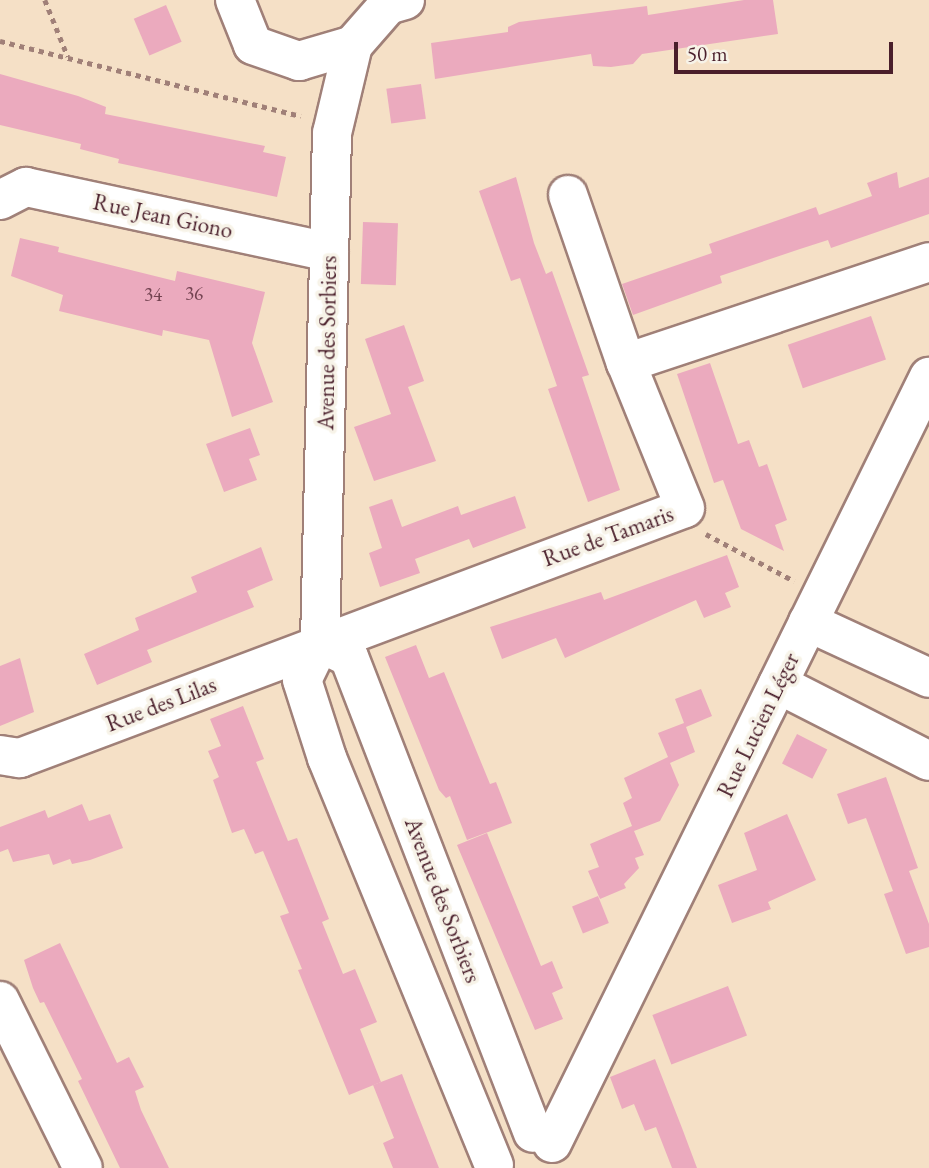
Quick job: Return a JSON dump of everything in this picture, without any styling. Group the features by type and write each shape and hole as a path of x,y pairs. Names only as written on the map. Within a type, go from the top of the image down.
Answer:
{"street":[{"path":"234,0 253,45 299,61 353,46 388,5 405,0"},
{"name":"Avenue des Sorbiers","path":"353,46 334,124 320,643 302,680 317,727 494,1166"},
{"name":"Rue Jean Giono","path":"0,200 26,187 329,252"},
{"name":"Rue de Tamaris","path":"320,643 685,508 626,363 568,195"},
{"path":"626,363 929,262"},
{"name":"Rue Lucien Léger","path":"549,1148 929,377"},
{"path":"808,622 929,678"},
{"name":"Avenue des Sorbiers","path":"320,643 349,657 515,1087 549,1148"},
{"name":"Rue des Lilas","path":"0,755 20,758 320,643"},
{"path":"778,684 929,761"},
{"path":"317,727 372,713"},
{"path":"0,1001 83,1168"},
{"path":"463,1091 515,1087 546,1093 587,1072"},
{"path":"494,1166 503,1144 522,1133 549,1148"}],"path":[{"path":"45,0 69,58"},
{"path":"0,41 334,124"},
{"path":"685,508 704,533 796,582 835,569"}],"building":[{"path":"744,0 773,0 778,34 642,54 633,64 611,67 593,66 591,54 435,79 431,43 508,32 508,27 519,22 647,6 648,15"},
{"path":"166,5 182,42 149,55 134,19"},
{"path":"0,74 78,96 106,107 105,114 265,146 263,152 286,157 277,197 118,163 119,159 80,149 81,144 0,125"},
{"path":"421,84 426,119 391,124 386,89"},
{"path":"897,172 899,188 929,177 929,214 831,248 828,240 720,276 722,283 633,315 622,284 712,253 709,244 816,207 819,215 872,196 867,183"},
{"path":"516,177 534,243 546,274 552,271 589,375 582,377 620,490 588,502 548,389 557,386 520,278 511,281 479,191"},
{"path":"363,222 398,223 396,285 361,284"},
{"path":"20,238 59,247 58,252 175,281 177,271 265,292 252,343 273,402 232,417 209,340 163,330 162,336 59,311 63,295 11,276"},
{"path":"871,316 886,359 803,388 788,345"},
{"path":"404,325 424,381 408,387 436,461 374,481 354,427 391,414 365,339"},
{"path":"710,363 738,444 749,440 759,467 767,464 787,520 775,525 784,551 741,529 723,480 714,483 677,374"},
{"path":"250,428 260,455 249,459 257,480 224,492 206,444"},
{"path":"515,496 526,528 473,548 469,539 415,559 420,573 380,587 369,553 382,548 369,507 392,499 402,527 458,506 461,515"},
{"path":"261,547 273,580 247,591 254,607 147,650 152,662 97,685 84,654 139,630 135,618 197,592 191,577"},
{"path":"727,555 739,587 725,593 731,607 704,618 696,600 565,658 556,638 502,659 490,627 601,592 604,600"},
{"path":"416,645 429,678 444,672 490,784 496,782 512,823 467,840 450,796 446,798 439,790 385,657"},
{"path":"20,658 34,712 0,726 0,666"},
{"path":"701,689 712,716 686,727 695,752 670,763 679,785 660,821 634,831 644,855 635,858 639,868 624,884 626,888 600,899 588,871 599,867 590,844 632,826 623,803 632,798 624,778 668,757 658,733 684,723 675,699"},
{"path":"243,706 264,759 256,762 288,841 297,838 329,919 322,922 343,974 355,969 377,1022 360,1029 381,1082 349,1095 298,970 302,969 280,916 289,913 263,851 255,854 244,829 232,833 213,780 219,777 208,751 221,746 210,719"},
{"path":"797,734 827,749 812,779 782,763"},
{"path":"886,777 918,868 909,871 929,924 929,947 906,954 884,894 893,891 866,818 848,824 837,794"},
{"path":"82,804 89,821 110,814 123,848 90,860 72,864 70,859 53,865 49,854 13,862 8,849 0,852 0,827 45,810 48,818"},
{"path":"787,814 816,880 768,902 771,909 732,923 718,885 757,870 744,833"},
{"path":"487,833 541,966 552,961 563,988 552,993 563,1019 535,1030 457,845"},
{"path":"598,896 609,923 583,933 572,906"},
{"path":"60,943 117,1063 129,1057 144,1087 135,1091 141,1110 169,1168 120,1168 78,1081 82,1079 44,1002 40,1003 24,960"},
{"path":"728,986 747,1035 671,1065 652,1015"},
{"path":"655,1059 697,1168 672,1168 656,1127 645,1131 634,1104 622,1109 610,1077"},
{"path":"402,1074 439,1168 393,1168 383,1143 394,1138 373,1085"}]}
